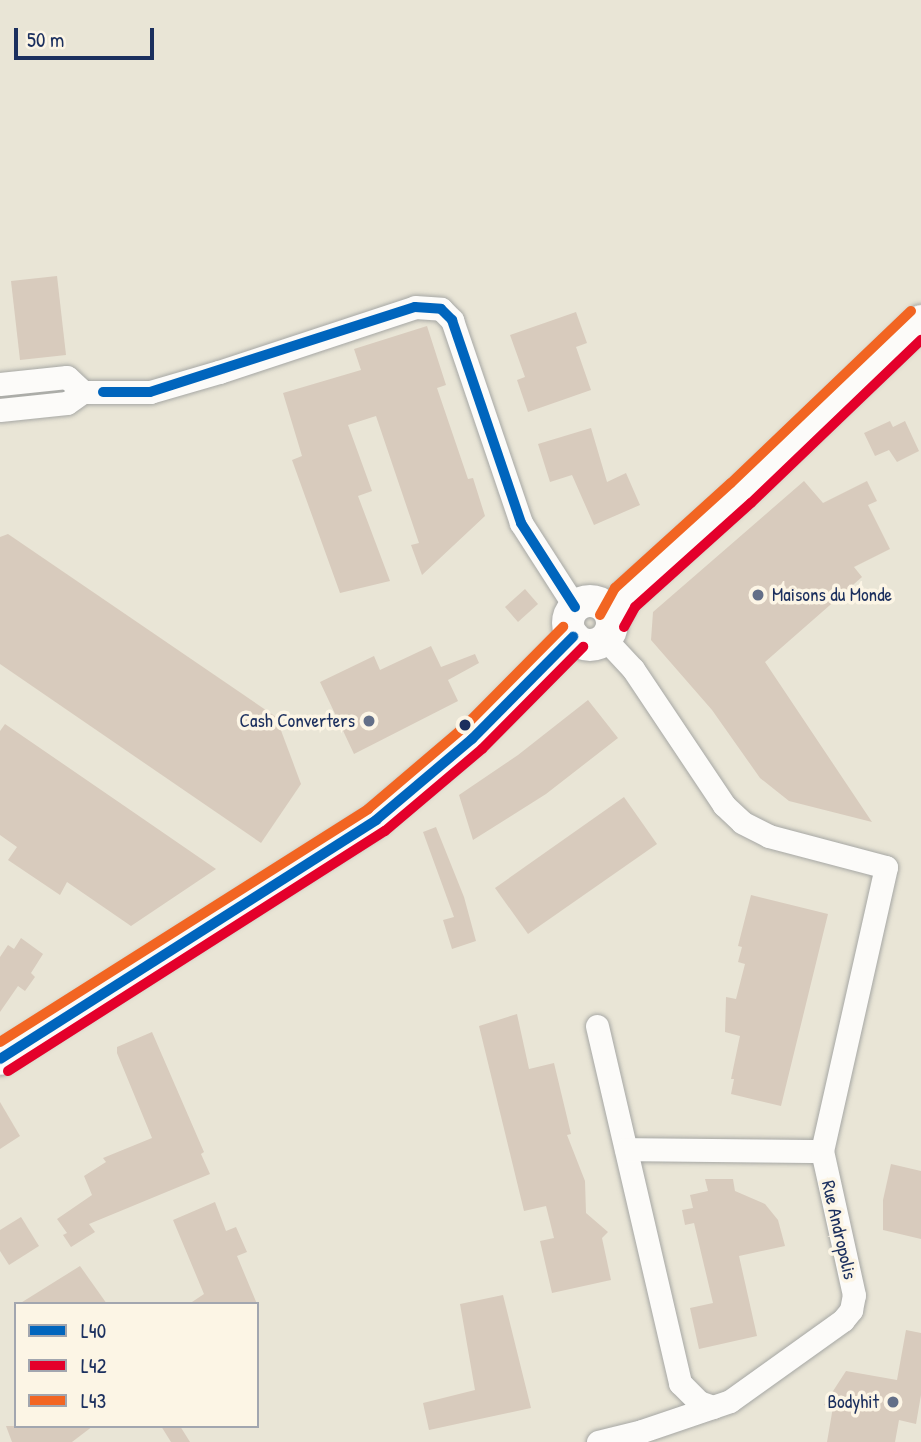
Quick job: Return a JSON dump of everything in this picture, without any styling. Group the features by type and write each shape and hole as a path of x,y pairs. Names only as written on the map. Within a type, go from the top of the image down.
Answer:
{"main road":[{"path":"0,1059 376,820 471,738 597,617 741,493 921,321"}],"street":[{"path":"0,410 67,403 83,392 150,392 415,307 441,309 452,320 522,523 555,580 597,617"},
{"path":"0,384 67,377 83,392"},
{"name":"Rue Andropolis","path":"597,617 724,805 742,822 769,836 886,867 822,1151 854,1295 850,1310 844,1320 730,1401 598,1442"},
{"path":"597,1026 680,1383 699,1402 713,1407"},
{"path":"626,1149 822,1151"}],"building":[{"path":"57,276 66,355 20,360 11,281"},
{"path":"576,312 587,343 576,347 591,390 528,412 517,380 525,377 510,335"},
{"path":"427,326 446,385 437,388 468,479 473,478 485,516 422,575 411,545 419,543 376,416 348,425 372,491 358,496 390,581 340,593 292,460 302,456 283,393 361,370 354,349"},
{"path":"890,421 893,427 905,421 919,451 897,462 889,450 875,456 864,433"},
{"path":"591,428 607,482 626,473 640,505 594,525 572,475 550,482 538,444"},
{"name":"Maisons du Monde","path":"804,481 823,503 867,481 877,501 868,505 890,549 854,567 862,577 765,662 872,822 789,801 760,778 712,710 651,640 653,612"},
{"path":"8,534 276,717 301,784 261,843 0,664 0,537"},
{"path":"525,589 538,604 518,622 505,607"},
{"path":"431,646 441,667 475,654 479,663 448,680 458,701 354,754 320,682 374,656 380,670"},
{"path":"588,700 618,738 546,794 473,840 459,795 518,755"},
{"path":"5,724 216,869 131,926 67,882 60,895 8,860 17,847 0,835 0,731"},
{"path":"624,797 657,844 528,934 495,888"},
{"path":"436,827 464,897 476,941 452,949 443,920 454,917 423,832"},
{"path":"751,895 828,914 781,1106 731,1094 734,1079 731,1079 740,1036 725,1032 726,997 736,999 745,964 738,962 742,947 738,946"},
{"path":"21,938 43,954 31,973 35,977 25,991 18,986 0,1012 0,957 8,945 14,949"},
{"path":"517,1014 529,1069 554,1063 571,1134 567,1135 585,1181 586,1213 608,1232 602,1238 611,1280 552,1293 540,1241 554,1238 546,1206 524,1211 479,1026"},
{"path":"152,1032 204,1152 201,1154 210,1174 89,1224 95,1232 71,1247 63,1235 67,1233 57,1219 92,1195 84,1176 106,1162 103,1158 152,1138 117,1053 117,1047"},
{"path":"0,1102 20,1136 0,1149"},
{"path":"891,1164 921,1171 921,1239 883,1230 883,1200"},
{"path":"705,1179 733,1179 735,1191 765,1204 778,1220 785,1246 739,1256 757,1336 699,1349 690,1308 713,1303 694,1223 685,1225 682,1210 693,1208 690,1195 708,1191"},
{"path":"215,1202 226,1231 236,1227 247,1252 237,1256 256,1302 192,1302 204,1294 173,1220"},
{"path":"21,1217 39,1246 9,1265 0,1251 0,1230"},
{"path":"80,1266 106,1302 22,1302"},
{"path":"503,1295 531,1408 429,1430 423,1403 475,1390 460,1304"},
{"path":"906,1330 921,1333 921,1395 916,1424 899,1420 895,1442 827,1442 833,1407 824,1405 846,1371 897,1380"},
{"path":"6,1426 90,1428 72,1442 12,1442"},
{"path":"162,1428 181,1428 190,1442 171,1442"}],"transit line":[{"name":"L40","path":"103,392 150,392 415,307 441,309 452,320 521,523 575,607"},
{"name":"L43","path":"600,615 615,588 731,483 911,311"},
{"name":"L42","path":"624,627 635,607 751,503 921,340"},
{"name":"L43","path":"0,1042 368,809 462,729 563,627"},
{"name":"L40","path":"0,1059 376,820 472,739 573,637"},
{"name":"L42","path":"8,1071 385,831 482,749 583,647"}],"place":[{"name":"Maisons du Monde","path":"758,595"},
{"name":"Cash Converters","path":"369,721"},
{"name":"Bodyhit","path":"893,1402"}]}
